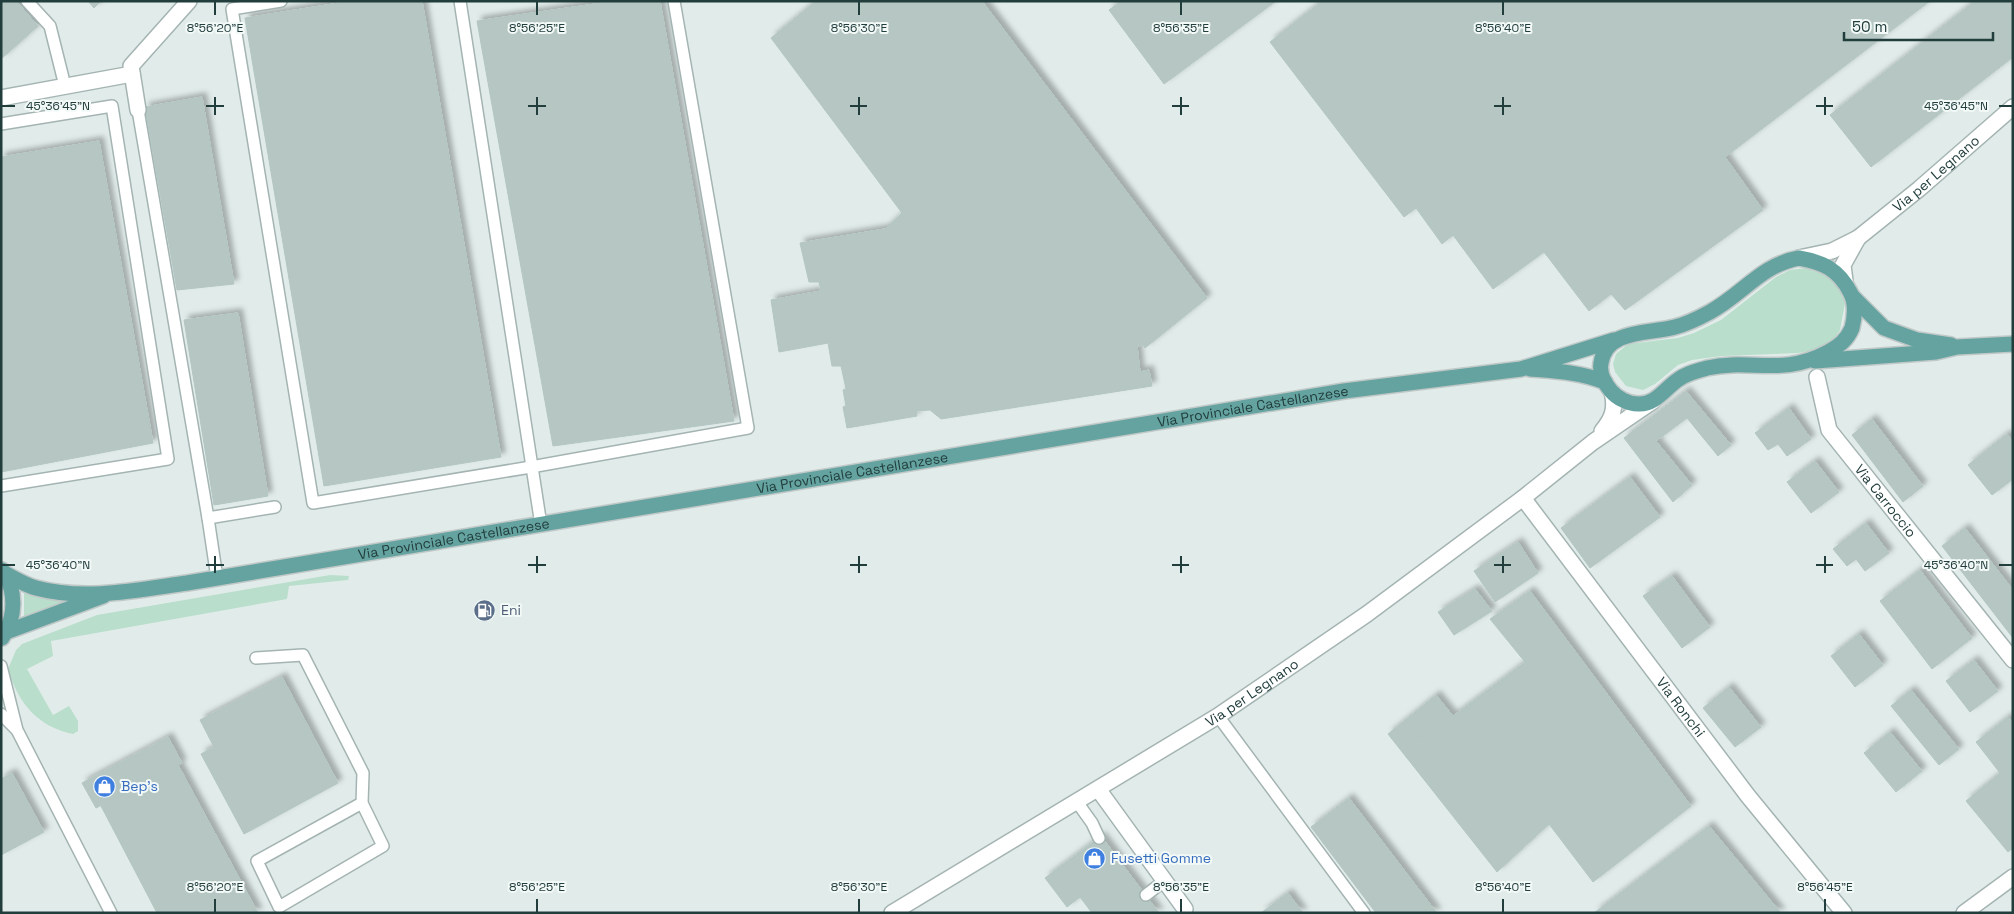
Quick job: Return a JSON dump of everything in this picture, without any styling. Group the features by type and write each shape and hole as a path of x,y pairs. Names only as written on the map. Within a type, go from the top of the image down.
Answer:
{"main road":[{"path":"1800,258 1817,261 1827,266 1845,281 1852,296 1855,319 1850,332 1842,344 1810,362"},
{"name":"Via Provinciale Castellanzese","path":"110,594 541,525 1344,391 1521,368 1614,340 1678,327 1695,320 1735,295 1770,267 1786,260 1800,258"},
{"path":"1852,296 1872,317 1893,332 1917,340 1957,347"},
{"path":"1608,387 1600,367 1602,354 1614,340"},
{"path":"1654,400 1678,379 1694,372 1720,366 1769,368 1810,362 1936,352 1957,347 2013,344"},
{"name":"Via Provinciale Castellanzese","path":"1521,368 1590,376 1626,401 1638,404 1654,400"},
{"path":"3,572 35,588 72,593 110,594"},
{"path":"3,572 11,587 13,602 12,618 4,636"},
{"path":"4,636 110,594"}],"street":[{"path":"138,110 131,66 189,1"},
{"path":"1,98 132,74"},
{"name":"Via per Legnano","path":"1800,258 1832,251 1858,238 2013,107"},
{"name":"Via per Legnano","path":"1845,281 1843,265 1858,238"},
{"name":"Via Carroccio","path":"1817,377 1829,430 2013,660"},
{"name":"Via per Legnano","path":"1593,442 1613,415 1614,402 1608,387"},
{"name":"Via per Legnano","path":"892,913 1218,716 1367,614 1523,498 1593,442 1654,400"},
{"name":"Via Ronchi","path":"1523,498 1748,796 1844,913"},
{"path":"1098,789 1185,908"},
{"path":"1964,913 2013,877"}],"lane":[{"path":"27,1 50,26 63,78"},
{"path":"281,1 232,10 313,503 531,467 748,428 674,1"},
{"path":"460,1 541,525"},
{"path":"1,124 112,106 168,459 1,486"},
{"path":"138,110 217,578"},
{"path":"208,518 275,507"},
{"path":"256,658 303,655 363,773 362,803 383,846 279,907 258,861 362,803"},
{"path":"1,666 17,730 111,913"},
{"path":"1,714 17,730"},
{"path":"1218,716 1364,913"},
{"path":"1077,802 1092,823 1099,838"},
{"path":"1146,895 1164,881"}],"green space":[{"path":"1806,268 1825,275 1839,288 1845,303 1840,330 1831,343 1816,350 1798,353 1721,356 1692,360 1678,365 1655,384 1643,390 1626,386 1615,372 1613,364 1616,354 1628,344 1678,338 1694,333 1721,320 1776,277 1790,270"},
{"path":"330,575 349,576 348,580 289,586 287,599 51,641 53,656 27,669 53,715 69,706 78,721 78,731 73,734 49,726 31,712 17,693 8,669 16,650 22,644 97,615"},
{"path":"27,590 63,600 63,605 26,617 24,616 24,593"}],"building":[{"path":"1,1 16,1 38,26 1,59"},
{"path":"88,1 101,1 94,8"},
{"path":"352,1 422,1 501,457 324,486 245,18"},
{"path":"616,1 660,1 734,421 553,446 477,21"},
{"path":"816,1 982,1 1207,298 1145,348 1143,345 1137,346 1140,372 1149,370 1152,386 941,419 930,410 916,411 917,416 847,428 843,407 846,406 843,390 846,389 841,366 832,366 828,343 779,352 771,300 821,291 819,282 809,282 800,243 885,229 902,213 771,38"},
{"path":"1121,1 1276,1 1164,84 1109,10"},
{"path":"1322,1 1930,1 1725,157 1763,210 1625,310 1611,294 1589,311 1544,252 1493,289 1453,235 1442,244 1416,208 1404,217 1270,42"},
{"path":"1975,1 2013,1 2013,57 1871,167 1830,115"},
{"path":"202,97 234,284 177,290 145,107"},
{"path":"99,141 153,443 1,472 1,157"},
{"path":"238,313 268,496 214,505 184,320"},
{"path":"1686,391 1731,445 1718,456 1687,418 1656,441 1692,485 1673,502 1624,438"},
{"path":"1789,408 1811,439 1787,456 1778,444 1768,450 1755,433"},
{"path":"1872,419 1923,486 1903,502 1852,435"},
{"path":"2007,434 2013,442 2013,479 1992,495 1968,465"},
{"path":"1815,461 1839,492 1811,513 1787,482"},
{"path":"1630,477 1660,517 1590,568 1561,528"},
{"path":"1866,523 1889,553 1865,571 1856,559 1847,566 1833,549"},
{"path":"1965,528 2013,590 2013,638 1942,546"},
{"path":"1518,542 1538,573 1495,602 1474,571"},
{"path":"1920,570 1972,638 1932,669 1880,601"},
{"path":"1672,576 1710,627 1682,648 1643,596"},
{"path":"1475,589 1492,611 1454,635 1438,612"},
{"path":"1530,591 1691,806 1593,882 1549,824 1497,872 1388,734 1436,695 1453,716 1525,662 1490,619"},
{"path":"1859,634 1883,665 1855,687 1831,656"},
{"path":"1974,660 1998,691 1970,712 1946,681"},
{"path":"282,677 338,783 244,834 201,754 214,747 200,720"},
{"path":"1729,687 1761,727 1735,747 1703,708"},
{"path":"1911,690 1959,749 1939,765 1891,706"},
{"path":"2008,717 2013,723 2013,848 2008,852 1966,801 2000,773 1976,742"},
{"path":"1890,732 1922,771 1896,792 1864,753"},
{"path":"1421,735 1429,745 1416,756 1407,746"},
{"path":"168,737 182,763 96,808 82,783"},
{"path":"178,765 258,913 157,913 101,806"},
{"path":"12,773 44,832 1,855 1,779"},
{"path":"1349,798 1437,913 1376,913 1311,827"},
{"path":"1709,826 1781,913 1594,913"},
{"name":"Fusetti Gomme","path":"1101,836 1159,913 1092,913 1080,897 1067,907 1045,878"},
{"path":"1288,893 1303,913 1261,913"}],"place":[{"name":"Eni","path":"485,610"},
{"name":"Bep's","path":"105,786"},
{"name":"Fusetti Gomme","path":"1095,858"}]}
